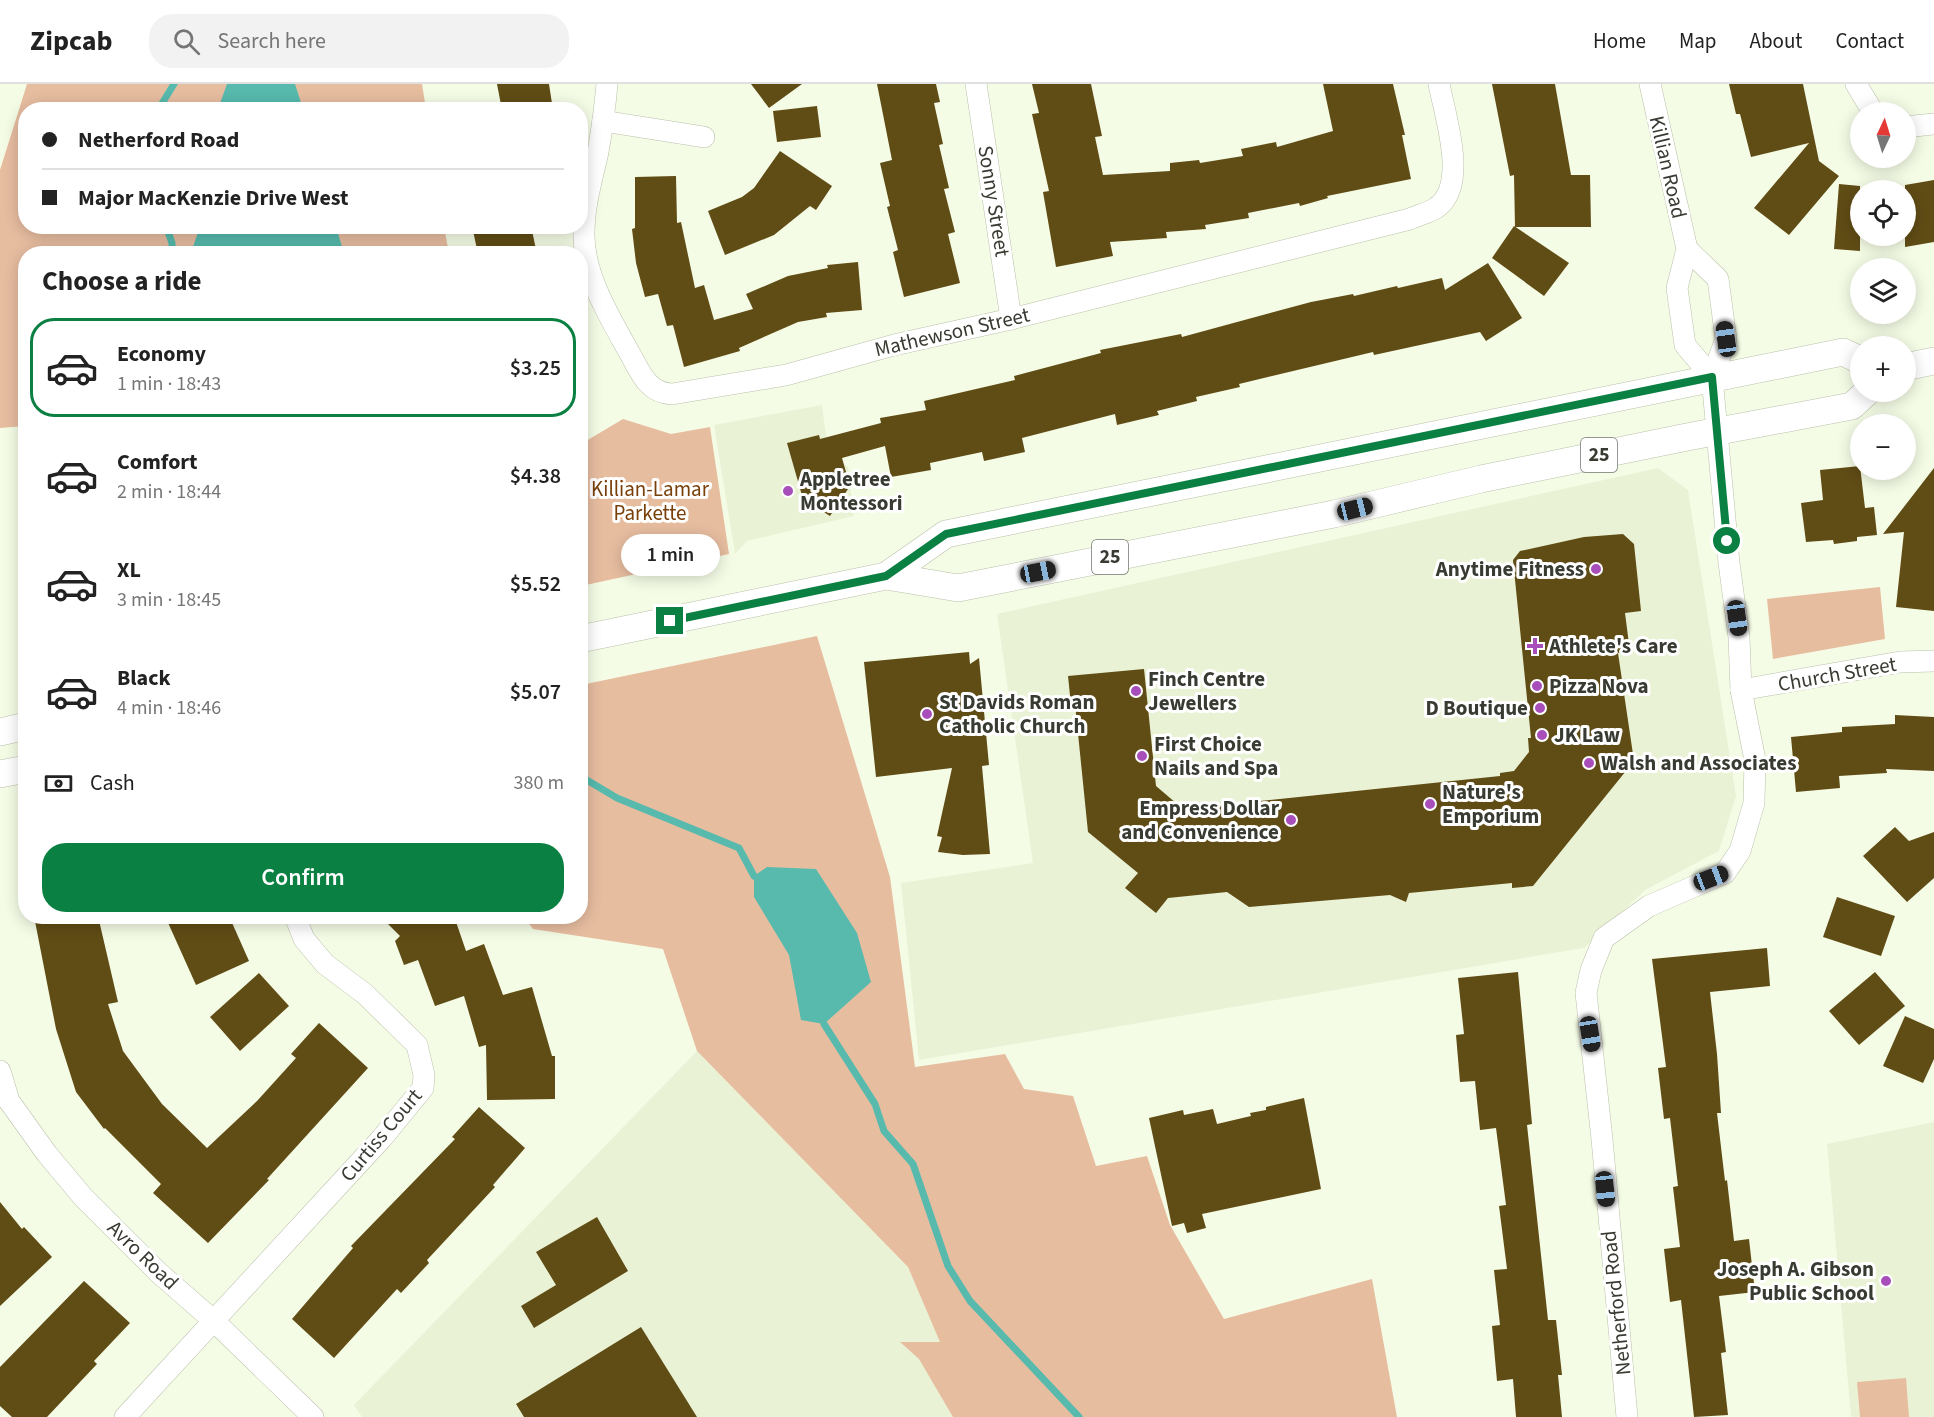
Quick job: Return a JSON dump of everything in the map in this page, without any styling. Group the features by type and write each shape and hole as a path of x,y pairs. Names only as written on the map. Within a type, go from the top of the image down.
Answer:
{"main road":[{"name":"25","path":"886,576 946,534 1712,377 1843,352 1850,355"},
{"path":"1916,365 1934,361"},
{"name":"25","path":"588,637 886,576 958,588 1334,514 1481,479 1718,430 1852,406 1856,402"},
{"path":"0,732 18,728"},
{"path":"0,774 18,771"}],"street":[{"name":"Mathewson Street","path":"588,190 603,121 607,84"},
{"name":"Sonny Street","path":"976,84 1011,319"},
{"name":"Mathewson Street","path":"588,254 609,316 644,379 662,394 786,375 894,345 1011,319 1398,222 1437,208 1452,186 1454,166 1439,84"},
{"name":"Killian Road","path":"1650,84 1687,249 1677,288 1685,345 1712,377"},
{"path":"1856,84 1867,102"},
{"path":"603,121 704,137"},
{"path":"1916,126 1934,124"},
{"path":"1687,249 1718,279 1726,339 1712,377"},
{"name":"Netherford Road","path":"1627,1417 1600,1116 1586,993 1604,938 1649,906 1725,873 1736,861 1748,829 1754,803 1755,760 1741,690 1739,637 1729,563 1712,377"},
{"name":"Church Street","path":"1741,690 1900,662 1934,661"},
{"name":"Curtiss Court","path":"125,1417 382,1138 423,1088 424,1075 417,1045 365,994 325,964 304,939 298,924"},
{"name":"Avro Road","path":"0,1071 9,1101 47,1154 83,1197 159,1273 214,1321 313,1417"}],"shaded area":[{"name":"Appletree Montessori","path":"822,405 828,451 848,467 854,516 747,541 735,554 714,425"},
{"path":"1658,468 1688,490 1736,796 1719,851 1645,890 1584,948 919,1060 901,883 1033,863 997,614"},
{"path":"697,1051 908,1267 973,1417 362,1417 354,1405"},
{"name":"Joseph A. Gibson Public School","path":"1934,1122 1934,1417 1851,1417 1827,1144"}],"green space":[{"path":"27,84 422,84 425,102 21,102"},
{"path":"18,113 18,234 445,234 448,246 18,246 18,427 0,428 0,170"},
{"name":"Killian-Lamar Parkette","path":"623,419 671,434 710,427 729,554 588,584 588,440"},
{"path":"1880,587 1885,639 1773,659 1767,599"},
{"path":"817,636 890,877 915,1067 1005,1054 1024,1089 1073,1096 1096,1166 1147,1156 1170,1225 1224,1319 1372,1279 1397,1417 953,1417 919,1359 900,1342 940,1342 908,1267 697,1051 663,949 533,929 529,924 588,924 588,684"},
{"path":"1906,1378 1909,1417 1860,1417 1857,1382"}],"water":[{"path":"227,84 295,84 301,102 221,102"},
{"path":"197,234 338,234 342,246 193,246"},
{"path":"767,867 816,869 857,933 871,982 824,1024 801,1020 789,955 754,897 754,876"}],"building":[{"path":"497,84 549,84 552,102 500,102"},
{"path":"751,84 802,84 769,108"},
{"path":"877,84 936,84 940,102 934,103 943,144 939,145 949,188 944,189 955,232 948,234 960,283 904,297 893,252 898,250 887,207 890,206 880,163 892,160"},
{"path":"1032,84 1091,84 1102,136 1095,137 1103,175 1170,171 1170,163 1199,160 1200,163 1243,156 1241,149 1276,142 1277,147 1333,131 1323,84 1393,84 1405,135 1402,135 1411,179 1327,196 1328,198 1300,206 1299,203 1248,213 1249,218 1205,225 1206,229 1166,232 1167,238 1110,242 1113,256 1056,267 1043,192 1049,191 1032,114 1039,113"},
{"path":"1492,84 1555,84 1571,175 1590,175 1591,227 1515,227 1514,175 1510,176"},
{"path":"1729,84 1803,84 1819,161 1839,176 1789,235 1754,208 1809,143 1751,157 1740,114 1736,114"},
{"path":"817,106 821,137 777,142 773,111"},
{"path":"780,151 832,186 816,210 810,206 774,235 725,255 708,211 742,197 754,188"},
{"path":"676,176 677,223 681,222 695,288 704,285 714,320 753,309 746,294 788,276 828,268 827,265 858,262 862,310 826,313 827,317 798,322 739,348 740,351 684,367 673,325 667,326 658,294 645,297 636,263 632,229 635,228 635,177"},
{"path":"1934,180 1934,242 1916,245 1916,183"},
{"path":"1839,184 1850,185 1850,246 1860,246 1860,251 1834,249"},
{"path":"1514,226 1569,263 1544,296 1492,258"},
{"path":"474,234 533,234 535,246 476,246"},
{"path":"1488,263 1522,318 1486,341 1480,332 1374,355 1373,352 1239,384 1240,387 1196,397 1197,401 1157,411 1159,415 1117,425 1115,414 1022,438 1025,452 984,461 982,452 930,463 931,470 891,477 885,446 842,458 850,486 830,516 803,499 787,443 819,435 820,439 881,423 880,418 926,410 924,401 1015,380 1014,376 1101,353 1100,350 1181,334 1182,337 1311,302 1353,294 1354,296 1397,286 1398,288 1442,278 1445,290"},
{"path":"1850,467 1850,480 1862,480 1865,508 1874,507 1877,535 1857,537 1857,541 1834,544 1833,540 1806,542 1801,503 1823,500 1820,470"},
{"path":"1934,468 1934,611 1896,607 1904,532 1883,534"},
{"path":"1623,534 1634,544 1641,611 1625,613 1630,652 1618,653 1634,761 1533,886 1512,888 1512,883 1409,893 1406,902 1390,895 1249,907 1227,892 1168,898 1156,913 1125,888 1138,873 1088,832 1075,704 1071,705 1068,676 1144,669 1156,786 1183,809 1500,776 1500,773 1514,771 1529,752 1528,738 1531,738 1513,560 1520,551 1584,537"},
{"name":"St Davids Roman Catholic Church","path":"969,652 970,664 979,658 989,765 982,766 990,854 963,855 938,852 942,837 937,836 952,768 876,777 864,662"},
{"path":"1895,715 1934,717 1934,771 1886,769 1887,773 1839,776 1840,788 1796,792 1791,737 1842,732 1842,727 1895,724"},
{"path":"1895,827 1909,841 1934,832 1934,878 1907,902 1863,856"},
{"path":"1837,897 1895,916 1881,956 1823,937"},
{"path":"36,924 100,924 118,1002 108,1004 123,1051 162,1104 207,1148 257,1101 296,1058 291,1054 319,1023 368,1068 267,1179 269,1180 208,1243 153,1193 161,1184 104,1129 76,1092 56,1029"},
{"path":"169,924 233,924 249,961 196,985"},
{"path":"388,924 457,924 466,951 484,944 503,995 532,987 552,1056 555,1056 555,1099 487,1100 486,1045 479,1047 464,996 435,1006 418,960 404,965 395,941 400,936"},
{"path":"1767,948 1770,986 1710,992 1721,1113 1717,1113 1734,1241 1749,1239 1755,1292 1719,1296 1726,1352 1721,1353 1728,1415 1694,1417 1681,1300 1670,1302 1664,1249 1680,1247 1673,1187 1678,1186 1670,1118 1664,1119 1658,1068 1666,1067 1652,959"},
{"path":"1518,972 1532,1124 1527,1125 1548,1320 1556,1320 1562,1375 1558,1375 1562,1417 1516,1417 1513,1379 1497,1381 1492,1326 1500,1325 1494,1270 1507,1269 1499,1206 1506,1205 1496,1128 1480,1130 1475,1081 1460,1082 1456,1035 1464,1034 1458,978"},
{"path":"1875,972 1905,1006 1859,1045 1829,1011"},
{"path":"259,973 289,1006 240,1051 210,1017"},
{"path":"1905,1016 1934,1029 1934,1059 1923,1083 1883,1066"},
{"path":"1304,1098 1321,1189 1202,1214 1206,1228 1187,1233 1184,1223 1172,1226 1149,1118 1183,1110 1184,1115 1213,1109 1217,1124 1251,1116 1250,1113 1266,1110 1266,1107"},
{"path":"479,1107 525,1148 493,1185 495,1187 427,1260 429,1263 401,1293 397,1289 334,1358 292,1319 353,1248 351,1246 455,1139 452,1137"},
{"path":"0,1202 22,1229 24,1227 52,1257 0,1306"},
{"path":"597,1217 628,1271 534,1328 521,1306 556,1285 536,1252"},
{"path":"84,1281 130,1323 94,1361 97,1364 47,1417 12,1417 0,1406 0,1367"},
{"path":"641,1327 697,1417 524,1417 516,1404"}],"waterway":[{"path":"163,102 174,84"},
{"path":"169,234 172,246"},
{"path":"588,781 617,798 739,848 754,876"},
{"path":"824,1024 875,1104 884,1131 913,1164 948,1266 970,1301 1079,1417"}],"place":[{"name":"Appletree Montessori","path":"788,491"},
{"name":"Anytime Fitness","path":"1596,569"},
{"name":"Athlete's Care","path":"1535,646"},
{"name":"Pizza Nova","path":"1537,686"},
{"name":"Finch Centre Jewellers","path":"1136,691"},
{"name":"D Boutique","path":"1540,708"},
{"name":"St Davids Roman Catholic Church","path":"927,714"},
{"name":"JK Law","path":"1542,735"},
{"name":"First Choice Nails and Spa","path":"1142,756"},
{"name":"Walsh and Associates","path":"1589,763"},
{"name":"Nature's Emporium","path":"1430,804"},
{"name":"Empress Dollar and Convenience","path":"1291,820"},
{"name":"Joseph A. Gibson Public School","path":"1886,1281"}],"route":[{"path":"670,621 886,576 946,534 1712,377 1727,541"}]}
